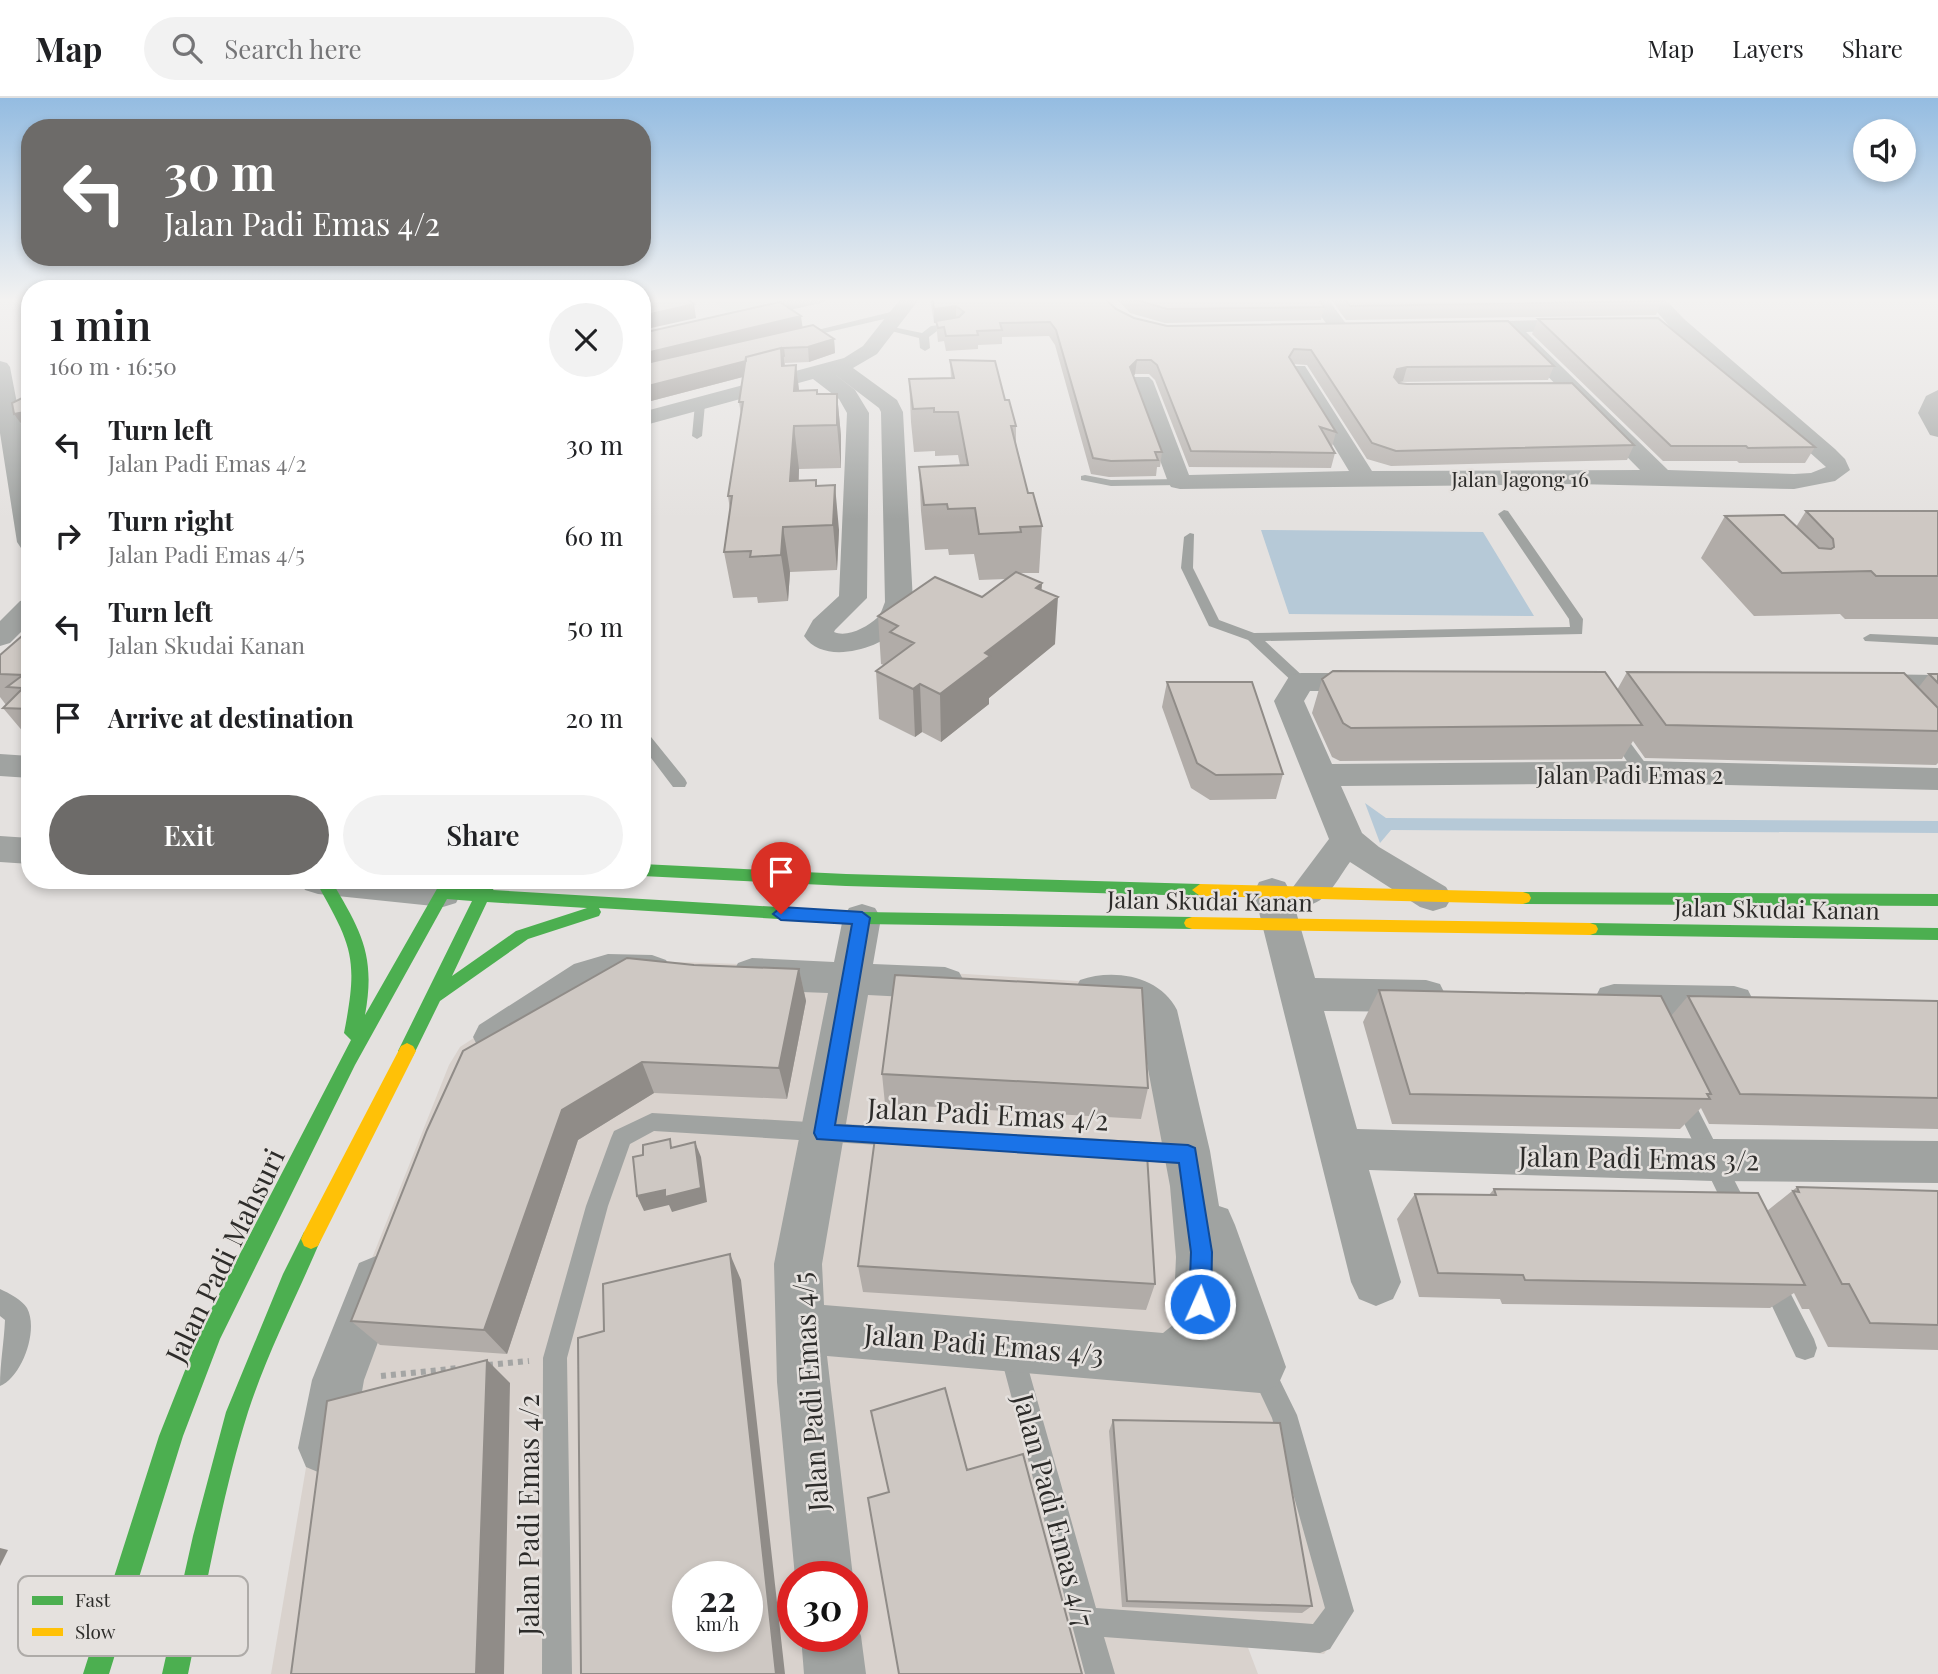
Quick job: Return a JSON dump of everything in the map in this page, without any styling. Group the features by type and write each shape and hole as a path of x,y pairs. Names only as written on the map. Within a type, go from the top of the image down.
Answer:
{"street":[{"path":"1,372 21,488"},
{"path":"651,417 819,372"},
{"path":"830,372 858,413 853,598 823,626 818,636 836,644 856,642 890,622 900,602 892,412 888,405 832,372"},
{"path":"1299,372 1365,478"},
{"path":"1554,372 1661,477"},
{"name":"Jalan Jagong 16","path":"1180,482 1661,477 1813,480 1824,478 1838,470 1837,464 1827,454 1733,372"},
{"path":"1142,381 1180,482"},
{"path":"1545,389 1571,389"},
{"path":"1938,396 1928,408 1928,418 1938,430"},
{"path":"6,405 21,402"},
{"path":"858,413 892,412"},
{"path":"0,637 21,616"},
{"path":"1394,682 1301,682 1289,701 1322,775 1347,841 1366,856 1433,897"},
{"path":"1864,690 1938,684"},
{"path":"0,765 21,766"},
{"name":"Jalan Padi Emas 2","path":"1322,775 1643,772 1938,779"},
{"path":"1347,841 1286,903 1299,994 1376,1282"},
{"name":"Jalan Skudai Kanan","path":"651,870 1938,934"},
{"path":"327,889 356,936 361,953 363,973 349,1060"},
{"name":"Jalan Padi Mahsuri","path":"127,1576 171,1436 211,1333 349,1060 446,889"},
{"name":"Jalan Skudai Kanan","path":"454,889 482,897 862,918 1433,897 1938,900"},
{"path":"196,1576 237,1412 290,1281 434,999 486,889"},
{"path":"434,999 522,935 621,905"},
{"name":"Jalan Padi Emas 4/5","path":"822,1561 804,1416 798,1264 862,918"},
{"path":"460,1067 470,1053 588,975 608,970 851,977 975,984"},
{"path":"1057,989 1139,994 1150,999 1157,1010 1188,1154 1202,1252 1197,1332 1189,1346 1168,1359"},
{"path":"1299,994 1467,997"},
{"path":"1578,999 1640,1013 1772,1003"},
{"name":"Jalan Padi Emas 3/2","path":"1340,1149 1713,1160 1938,1162"},
{"path":"1188,1154 1260,1367"},
{"path":"320,1483 338,1380 390,1244"},
{"name":"Jalan Padi Emas 4/3","path":"800,1328 1260,1367"},
{"path":"833,1652 835,1674"},
{"name":"Jalan Padi Mahsuri","path":"96,1674 102,1656"},
{"path":"175,1674 179,1656"}],"lane":[{"path":"697,436 700,404"},
{"path":"1086,478 1111,483 1180,482"},
{"path":"1190,537 1187,568 1214,623 1253,637 1577,631 1576,619 1504,514"},
{"path":"1253,637 1301,682"},
{"path":"1870,638 1938,641"},
{"path":"1605,716 1643,772"},
{"path":"651,747 679,783"},
{"path":"1671,1074 1750,1235"},
{"name":"Jalan Padi Emas 4/2","path":"557,1674 555,1358 597,1206 622,1138 652,1122 1188,1154"},
{"path":"1762,1260 1805,1348"},
{"path":"0,1301 17,1314 16,1350 0,1374"},
{"name":"Jalan Padi Emas 4/7","path":"1010,1346 1100,1674"},
{"path":"1085,1621 1320,1639 1340,1611 1284,1415 1260,1367"}],"path":[{"path":"338,1380 555,1358"}],"shaded area":[{"path":"615,960 868,968 1141,985 1291,1411 1352,1613 1324,1654 1247,1645 1258,1674 271,1674 319,1391 449,1065 460,1047 580,969"}],"water":[{"path":"1261,530 1483,532 1534,616 1289,614"},
{"path":"1365,803 1386,818 1938,821 1938,833 1391,830 1380,843"}],"building":[{"path":"651,372 705,372 651,385"},
{"path":"744,372 795,372 794,391 817,390 817,394 837,394 837,425 794,426 790,481 816,480 816,486 835,485 833,525 783,527 781,555 750,557 751,551 724,552 732,496 728,496 743,402 739,402"},
{"path":"953,372 998,372 1005,400 1009,400 1016,426 1011,426 1028,493 1033,493 1042,526 1020,527 1021,532 979,534 975,508 948,509 947,504 924,505 919,467 968,465 958,412 934,412 934,408 913,409 909,379 954,378"},
{"path":"1068,372 1132,372 1162,452 1155,452 1158,460 1111,461 1093,458"},
{"path":"1160,372 1298,372 1336,432 1320,427 1335,453 1191,451"},
{"path":"1325,372 1396,372 1394,377 1399,383 1407,384 1572,383 1634,445 1396,451 1372,443"},
{"path":"1593,372 1723,372 1815,447 1748,448 1671,446"},
{"path":"21,398 21,413 14,414 12,403"},
{"path":"1806,511 1938,511 1938,576 1876,576 1871,571 1782,573 1725,516 1784,515 1819,548 1834,547 1833,539"},
{"path":"1016,572 1042,583 1036,588 1058,597 985,653 990,656 940,694 920,684 913,689 876,671 914,643 890,632 898,626 878,616 935,577 982,597"},
{"path":"21,637 21,675 0,674 0,655"},
{"path":"1333,671 1605,672 1642,725 1351,728 1343,723 1322,679"},
{"path":"1627,672 1904,673 1938,708 1938,731 1666,725"},
{"path":"1929,674 1938,674 1938,683"},
{"path":"21,676 21,688 7,687"},
{"path":"1167,682 1252,682 1283,774 1216,775 1197,763"},
{"path":"21,690 21,709 3,708"},
{"path":"627,958 694,965 799,969 779,1068 642,1062 562,1110 484,1330 351,1321 427,1130 463,1051"},
{"path":"895,975 1142,988 1148,1088 882,1074"},
{"path":"1379,990 1661,996 1711,1094 1707,1094 1710,1099 1410,1094"},
{"path":"1688,996 1938,1001 1938,1098 1740,1094"},
{"path":"875,1138 1147,1154 1155,1284 858,1266"},
{"path":"670,1139 671,1148 695,1142 701,1188 665,1197 665,1190 637,1196 633,1157 643,1155 643,1145"},
{"path":"1797,1187 1938,1191 1938,1325 1870,1323 1849,1284 1842,1284 1793,1191 1799,1192"},
{"path":"1494,1189 1758,1193 1805,1285 1525,1280 1523,1275 1438,1273 1415,1194 1496,1195"},
{"path":"730,1254 776,1674 581,1674 578,1338 604,1331 603,1284"},
{"path":"487,1360 476,1674 291,1674 327,1401"},
{"path":"945,1388 967,1470 1023,1454 1082,1674 899,1674 868,1498 889,1492 871,1411"},
{"path":"1113,1420 1280,1423 1312,1606 1127,1601"}],"traffic: fast":[{"path":"651,870 846,880 1200,890"},
{"path":"328,889 347,921 359,952 361,985 353,1033"},
{"path":"127,1576 171,1436 211,1333 349,1060 445,889"},
{"path":"407,1051 486,889"},
{"path":"443,893 862,918 1192,923"},
{"path":"1523,898 1938,900"},
{"path":"438,995 522,935 593,912"},
{"path":"1590,929 1938,934"},
{"path":"196,1576 237,1412 290,1281 311,1239"},
{"path":"96,1674 102,1656"},
{"path":"175,1674 179,1656"}],"traffic: slow":[{"path":"1200,890 1523,898"},
{"path":"1192,923 1590,929"},
{"path":"311,1239 407,1051"}],"route":[{"path":"781,914 862,918 824,1133 1188,1154 1202,1252 1200,1304"}]}
